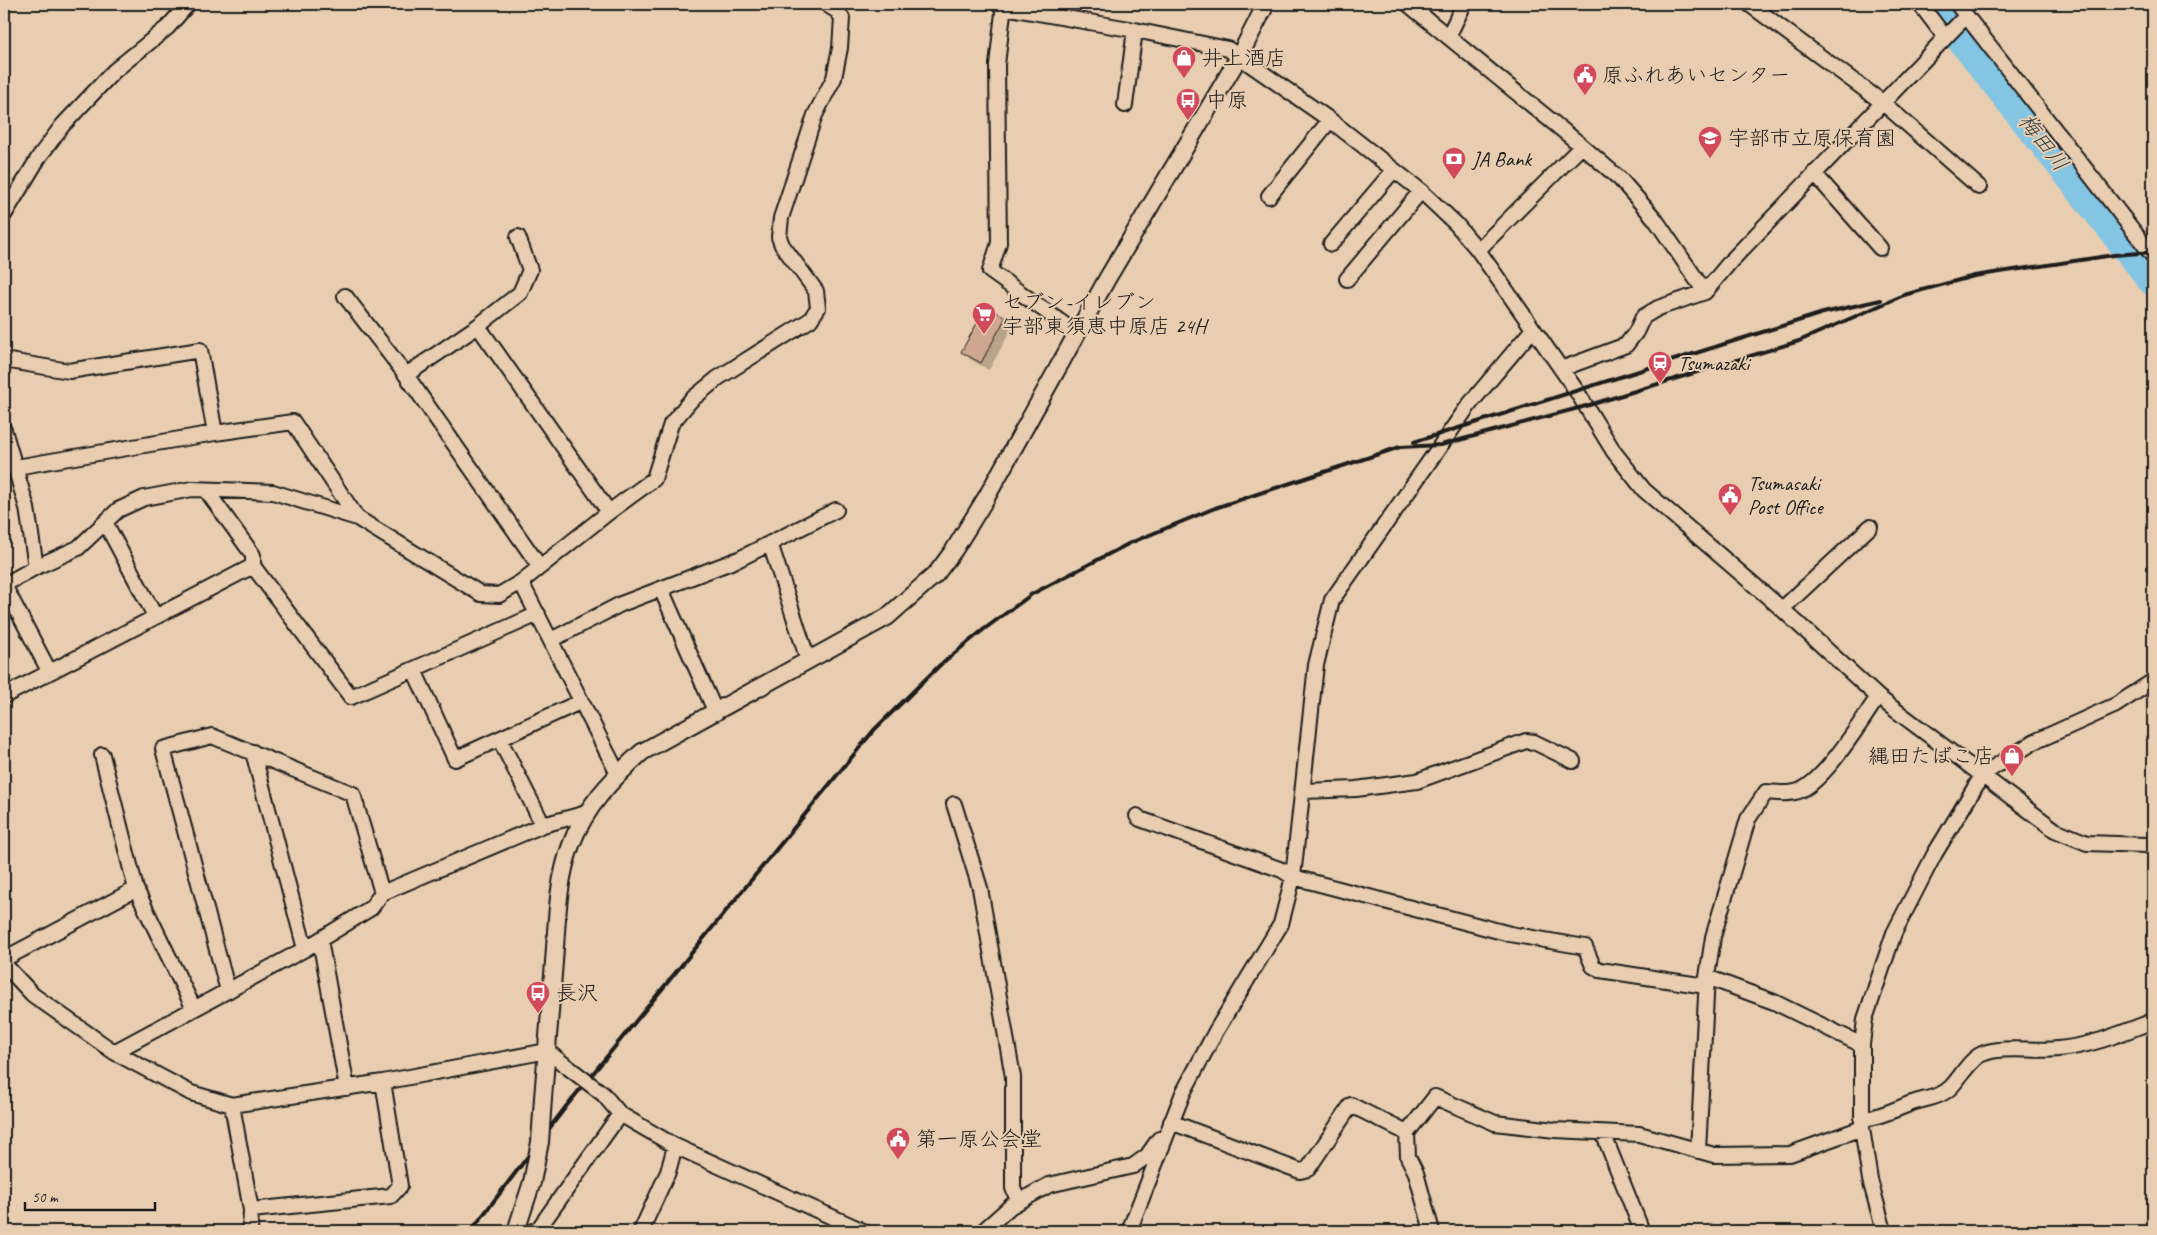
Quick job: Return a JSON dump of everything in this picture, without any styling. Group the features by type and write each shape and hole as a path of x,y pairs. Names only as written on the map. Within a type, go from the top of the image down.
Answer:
{"street":[{"path":"4,215 39,157 62,126 114,71 168,27 188,4"},
{"path":"49,672 4,585 36,567 78,548 106,524 118,510 144,498 192,489 273,492 357,518 481,594 499,595 520,582 654,479 671,424 690,400 742,362 795,332 810,320 818,308 816,291 782,245 779,237 781,218 814,115 834,78 840,48 842,18 837,10 826,4"},
{"path":"516,1231 532,1182 540,1142 558,908 563,874 571,844 587,813 618,774 642,752 887,617 936,574 954,550 986,498 1076,333 1239,57 1266,4"},
{"path":"1408,4 1449,35 1620,179 1655,220 1705,292"},
{"path":"1449,35 1464,4"},
{"path":"1749,4 1882,102 1979,186"},
{"path":"1920,4 1946,35"},
{"path":"1957,4 1963,18 2153,256"},
{"path":"1076,333 990,272 1000,243 997,65 1002,5 1228,49 1330,120 1393,172 1421,191 1456,224 1478,250 1561,370 1614,452 1644,490 1782,609 1878,698 1983,774 2055,830 2071,838 2087,842 2132,844 2153,848"},
{"path":"1561,370 1626,345 1636,332 1643,317 1658,308 1705,292 1730,262 1963,18"},
{"path":"1125,105 1135,30"},
{"path":"1269,196 1330,120"},
{"path":"1478,250 1582,146"},
{"path":"1331,244 1393,172"},
{"path":"1814,173 1880,248"},
{"path":"1347,279 1421,191"},
{"path":"406,375 478,326 520,293 530,270 518,237"},
{"path":"345,296 406,375 540,567"},
{"path":"478,326 609,512"},
{"path":"1128,1231 1183,1093 1216,1031 1281,924 1293,877 1304,791 1309,718 1316,664 1332,600 1469,405 1533,329"},
{"path":"4,360 69,371 200,350 215,433"},
{"path":"16,467 215,433 293,422 357,518"},
{"path":"4,430 27,508 36,567"},
{"path":"206,490 253,555 253,566 351,698 538,614"},
{"path":"551,640 622,604 739,559 836,510"},
{"path":"106,524 155,616"},
{"path":"1782,609 1870,527"},
{"path":"770,543 808,660"},
{"path":"4,696 253,566"},
{"path":"520,582 618,774"},
{"path":"661,589 716,712"},
{"path":"414,670 455,759 580,702"},
{"path":"1884,1231 1870,1180 1862,1124 1862,1045 1865,1019 1894,933 1930,863 1983,774 2034,742 2116,705 2153,681"},
{"path":"1698,1151 1707,981 1713,937 1748,819 1766,792 1782,794 1801,791 1823,772 1878,698"},
{"path":"228,990 163,749 212,736 353,794 382,893"},
{"path":"500,740 543,825"},
{"path":"1304,791 1356,789 1417,781 1526,741 1534,742 1573,761"},
{"path":"253,752 305,950"},
{"path":"102,755 136,889 194,1009"},
{"path":"954,804 980,888 1013,1077 1013,1188 1018,1202"},
{"path":"114,1052 305,950 372,908 382,893 543,825 587,813"},
{"path":"1137,816 1140,819 1282,870 1293,877 1510,934 1585,947 1593,966 1600,970 1707,981 1774,1002 1862,1045"},
{"path":"4,959 136,889"},
{"path":"320,940 347,1088"},
{"path":"4,964 33,996 114,1052 191,1092 232,1105 383,1082 547,1051 603,1094 620,1114 675,1146 863,1231"},
{"path":"1432,1231 1416,1173 1408,1157 1407,1133 1435,1097 1495,1123 1603,1133 1639,1134 1714,1155 1790,1154 1914,1103 1937,1097 1950,1088 1980,1054 1994,1051 2057,1050 2078,1047 2109,1038 2153,1021"},
{"path":"251,1210 391,1196 400,1186 383,1082"},
{"path":"232,1105 251,1210 250,1231"},
{"path":"1171,1122 1300,1171 1308,1169 1351,1105 1407,1133"},
{"path":"534,1231 539,1228 620,1114"},
{"path":"983,1231 1018,1202 1049,1185 1133,1166 1147,1156 1171,1122"},
{"path":"1603,1133 1642,1231"},
{"path":"641,1231 668,1172 675,1146"}],"building":[{"name":"セブン-イレブン 宇部東須恵中原店 24H","path":"986,307 1006,317 981,363 961,352"}],"waterway":[{"name":"梅田川","path":"1934,4 2153,280"}],"railway":[{"path":"471,1231 568,1104 874,730 940,665 1032,594 1130,543 1215,508 1400,447 1441,445 1586,406 1799,341 1904,295 1974,276 2114,255 2153,252"},
{"path":"1414,442 1823,313 1881,300"}],"place":[{"name":"井上酒店","path":"1184,79"},
{"name":"原ふれあいセンター","path":"1585,96"},
{"name":"中原","path":"1188,121"},
{"name":"宇部市立原保育園","path":"1710,159"},
{"name":"JA Bank","path":"1454,180"},
{"name":"セブン-イレブン 宇部東須恵中原店 24H","path":"984,335"},
{"name":"Tsumazaki","path":"1660,384"},
{"name":"Tsumasaki Post Office","path":"1730,516"},
{"name":"縄田たばこ店","path":"2012,777"},
{"name":"長沢","path":"538,1014"},
{"name":"第一原公会堂","path":"898,1160"}]}
